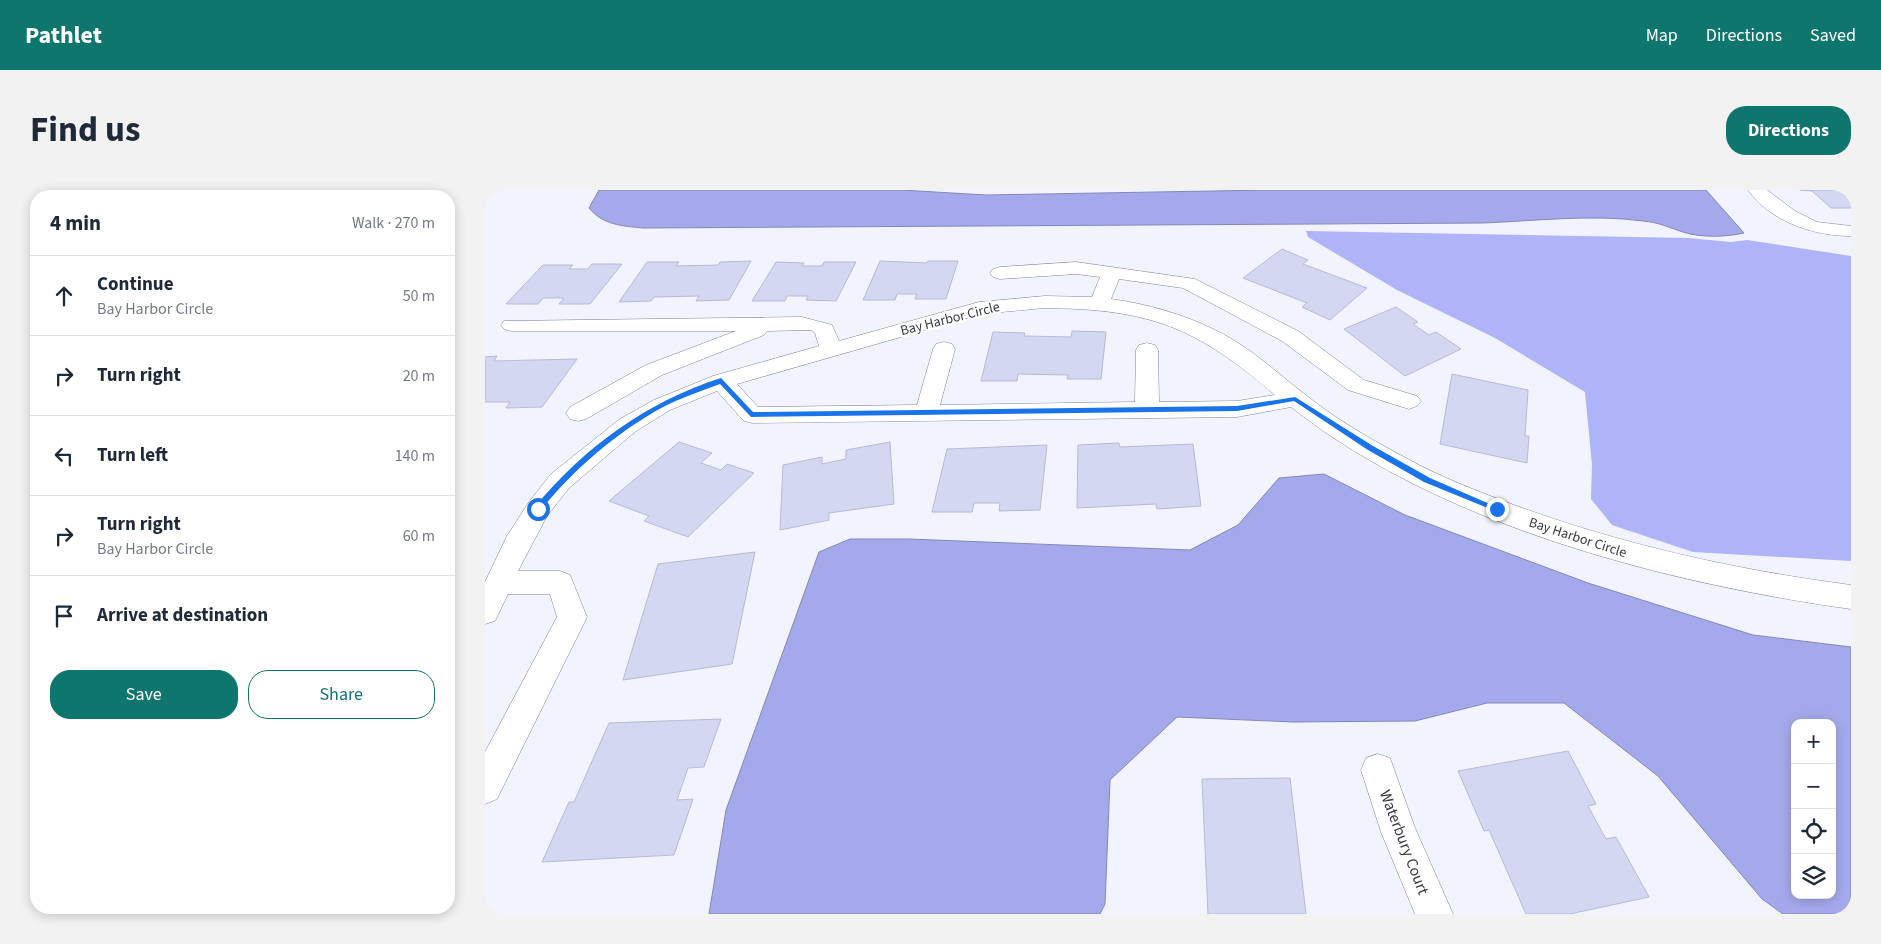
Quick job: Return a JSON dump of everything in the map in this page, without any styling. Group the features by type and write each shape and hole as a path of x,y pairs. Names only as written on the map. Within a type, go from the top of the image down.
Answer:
{"street":[{"path":"1757,190 1781,212 1815,228 1851,231"},
{"path":"1000,273 1076,268 1188,283 1290,336 1356,385 1409,400"},
{"path":"1099,304 1112,272"},
{"name":"Bay Harbor Circle","path":"485,612 517,544 538,509 560,481 628,425 662,405 721,381 979,308 1025,302 1059,301 1134,309 1170,319 1206,334 1237,352 1295,399 1370,448 1427,480 1497,509 1579,539 1659,562 1743,581 1851,597"},
{"path":"511,325 652,323 767,325 815,323 825,330 831,349"},
{"path":"578,413 654,370 767,325"},
{"path":"926,413 944,349"},
{"path":"1147,350 1147,410"},
{"path":"721,381 751,415 1237,409 1295,399"},
{"path":"485,787 572,617 560,583 499,582"},
{"name":"Waterbury Court","path":"1378,770 1399,832 1434,914"}],"shaded area":[{"path":"599,190 901,190 986,195 1268,190 1706,190 1744,233 1705,236 1648,222 1603,218 1483,223 643,228 613,224 594,214 589,208"},
{"path":"1306,231 1688,238 1731,242 1747,240 1851,256 1851,561 1693,552 1612,525 1591,499 1592,465 1585,392 1495,338 1397,290 1308,237"},
{"path":"1324,474 1405,515 1588,583 1753,635 1851,647 1851,914 1783,914 1762,899 1658,776 1564,703 1487,703 1415,721 1293,722 1177,717 1110,780 1105,904 1100,914 709,914 726,810 819,552 850,539 909,539 1190,550 1238,525 1279,478"}],"building":[{"path":"1800,190 1847,190 1851,194 1851,208 1831,208 1812,191"},
{"path":"1282,249 1308,260 1303,264 1367,288 1330,320 1302,307 1307,303 1243,278"},
{"path":"751,261 729,300 696,301 699,296 654,297 651,301 619,302 647,262 679,262 676,266 718,265 720,262"},
{"path":"880,261 927,263 928,261 958,261 946,299 915,299 917,294 897,294 895,300 863,300"},
{"path":"776,262 804,263 802,266 822,266 824,262 856,262 836,301 806,300 808,296 787,296 785,301 752,301"},
{"path":"592,264 622,264 590,304 559,304 564,298 543,298 538,304 506,304 543,265 573,265 569,269 588,269"},
{"path":"1396,307 1418,322 1413,324 1429,335 1436,332 1461,349 1405,376 1344,329"},
{"path":"1072,331 1106,332 1101,379 1067,379 1068,375 1018,374 1017,381 981,381 993,332 1025,333 1024,336 1071,337"},
{"path":"497,356 494,361 577,359 542,407 506,408 510,402 485,402 485,357"},
{"path":"1452,374 1528,390 1525,436 1529,436 1527,463 1440,444"},
{"path":"679,442 712,453 701,463 721,470 727,464 754,473 688,537 644,521 649,516 609,501"},
{"path":"890,442 894,504 829,513 829,520 780,530 783,465 822,457 822,464 846,459 846,450"},
{"path":"1119,443 1120,447 1193,444 1201,506 1157,509 1156,504 1077,508 1078,445"},
{"path":"1047,445 1040,510 999,511 1000,503 974,503 972,512 932,512 947,449"},
{"path":"755,552 732,664 623,680 658,564"},
{"path":"721,719 704,767 688,768 677,800 693,799 674,855 542,862 569,802 574,802 609,723"},
{"path":"1568,751 1596,804 1588,806 1606,839 1616,837 1649,897 1570,914 1526,914 1489,830 1484,831 1458,771"},
{"path":"1290,778 1306,914 1208,914 1202,779"}],"route":[{"path":"538,509 560,481 628,425 662,405 701,387 721,381 751,415 1237,409 1295,399 1309,410 1370,448 1427,480 1497,509"}]}
